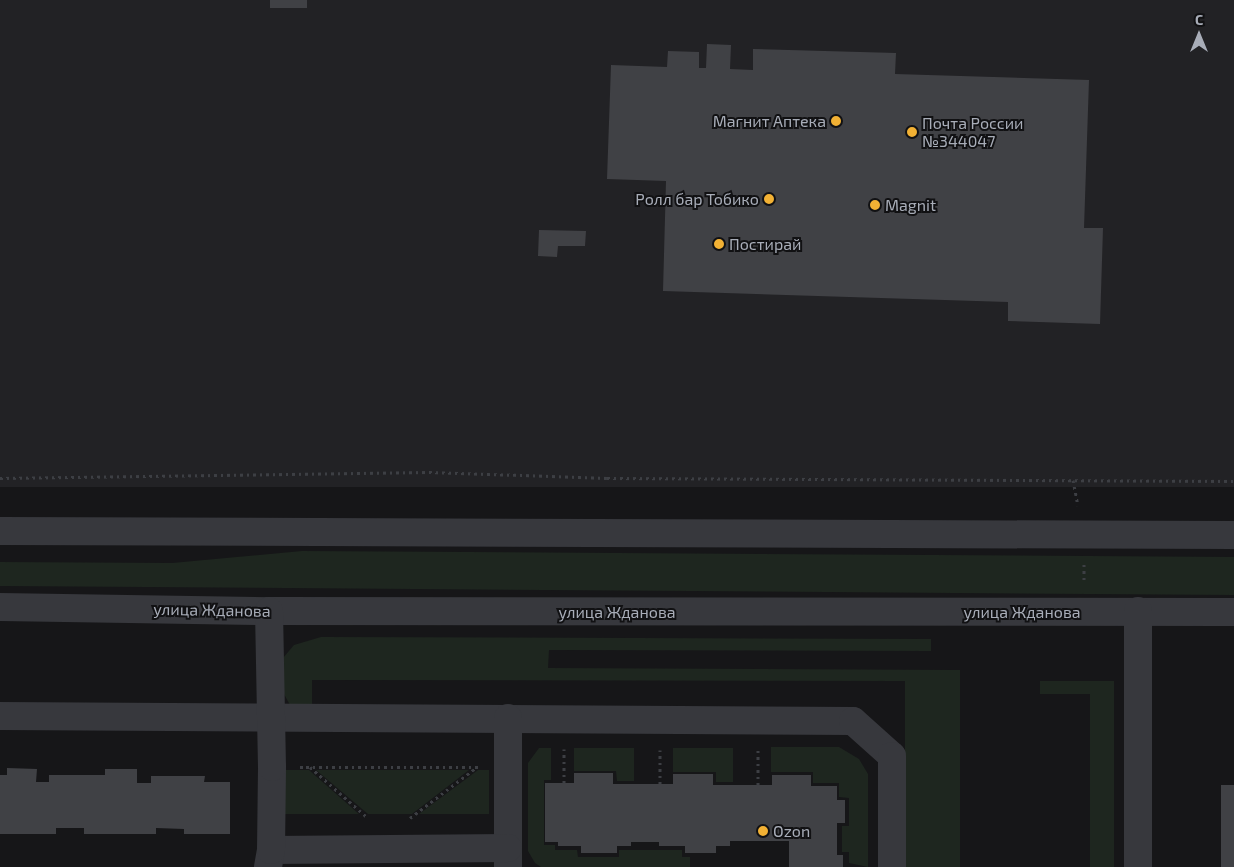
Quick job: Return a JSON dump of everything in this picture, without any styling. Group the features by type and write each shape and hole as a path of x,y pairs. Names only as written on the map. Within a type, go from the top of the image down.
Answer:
{"street":[{"path":"0,531 1234,535"},
{"name":"улица Жданова","path":"0,607 269,611 1234,612"},
{"path":"269,611 272,716 269,858 508,858 508,718"},
{"path":"1138,611 1138,867"},
{"path":"0,716 272,716 853,721 892,756 892,867"}],"path":[{"path":"0,478 429,472 608,478 1234,481"},
{"path":"758,720 758,785"},
{"path":"272,767 508,767"},
{"path":"309,767 368,818"},
{"path":"410,818 478,767"}],"shaded area":[{"path":"0,0 1234,0 1234,487 0,487"},
{"path":"302,551 1234,557 1234,595 0,586 0,562 172,563"},
{"path":"321,637 931,639 931,651 549,650 548,668 960,670 960,867 905,867 905,681 312,680 312,705 290,705 278,683 283,658 294,645"},
{"path":"1040,681 1114,681 1114,867 1090,867 1090,694 1040,694"},
{"path":"771,747 839,747 859,759 868,774 868,867 849,863 849,852 842,852 842,826 849,826 849,798 839,797 839,783 813,783 813,772 771,772"},
{"path":"539,748 551,748 551,780 544,780 544,845 555,845 555,850 577,850 578,857 619,857 619,850 682,850 682,857 690,857 690,867 541,867 535,863 528,851 528,763"},
{"path":"574,748 634,748 634,781 617,781 616,771 574,771"},
{"path":"673,748 733,748 733,782 716,782 716,772 673,772"},
{"path":"280,770 309,770 359,814 280,814"},
{"path":"316,770 469,770 412,814 368,814"},
{"path":"478,770 489,770 489,814 419,814"}],"building":[{"path":"270,0 307,0 307,8 270,8"},
{"name":"Magnit","path":"707,44 731,45 730,69 753,70 753,49 896,53 895,74 1089,80 1084,228 1103,228 1100,324 1008,321 1008,302 663,291 666,181 607,179 611,65 667,67 668,51 699,52 699,68 706,68"},
{"path":"539,230 586,231 585,246 558,246 557,257 538,256"},
{"path":"7,768 37,769 36,782 49,782 49,775 105,775 105,769 137,769 137,783 151,783 151,776 205,776 204,782 230,782 230,834 184,834 184,829 156,828 156,834 84,834 84,828 56,828 56,834 0,834 0,775 7,775"},
{"path":"574,773 613,773 613,784 673,784 673,774 713,774 713,785 772,785 772,775 811,775 811,786 837,786 837,800 845,800 845,823 837,823 837,855 843,855 843,867 789,867 789,841 730,841 730,846 716,846 716,853 685,853 685,846 659,846 659,842 631,842 631,846 617,846 617,853 581,853 581,846 558,846 558,842 545,842 545,783 574,783"},
{"path":"1221,785 1234,785 1234,867 1221,867"}],"place":[{"name":"Магнит Аптека","path":"836,121"},
{"name":"Почта России №344047","path":"912,132"},
{"name":"Ролл бар Тобико","path":"769,199"},
{"name":"Magnit","path":"875,205"},
{"name":"Постирай","path":"719,244"},
{"name":"Ozon","path":"763,831"}]}
